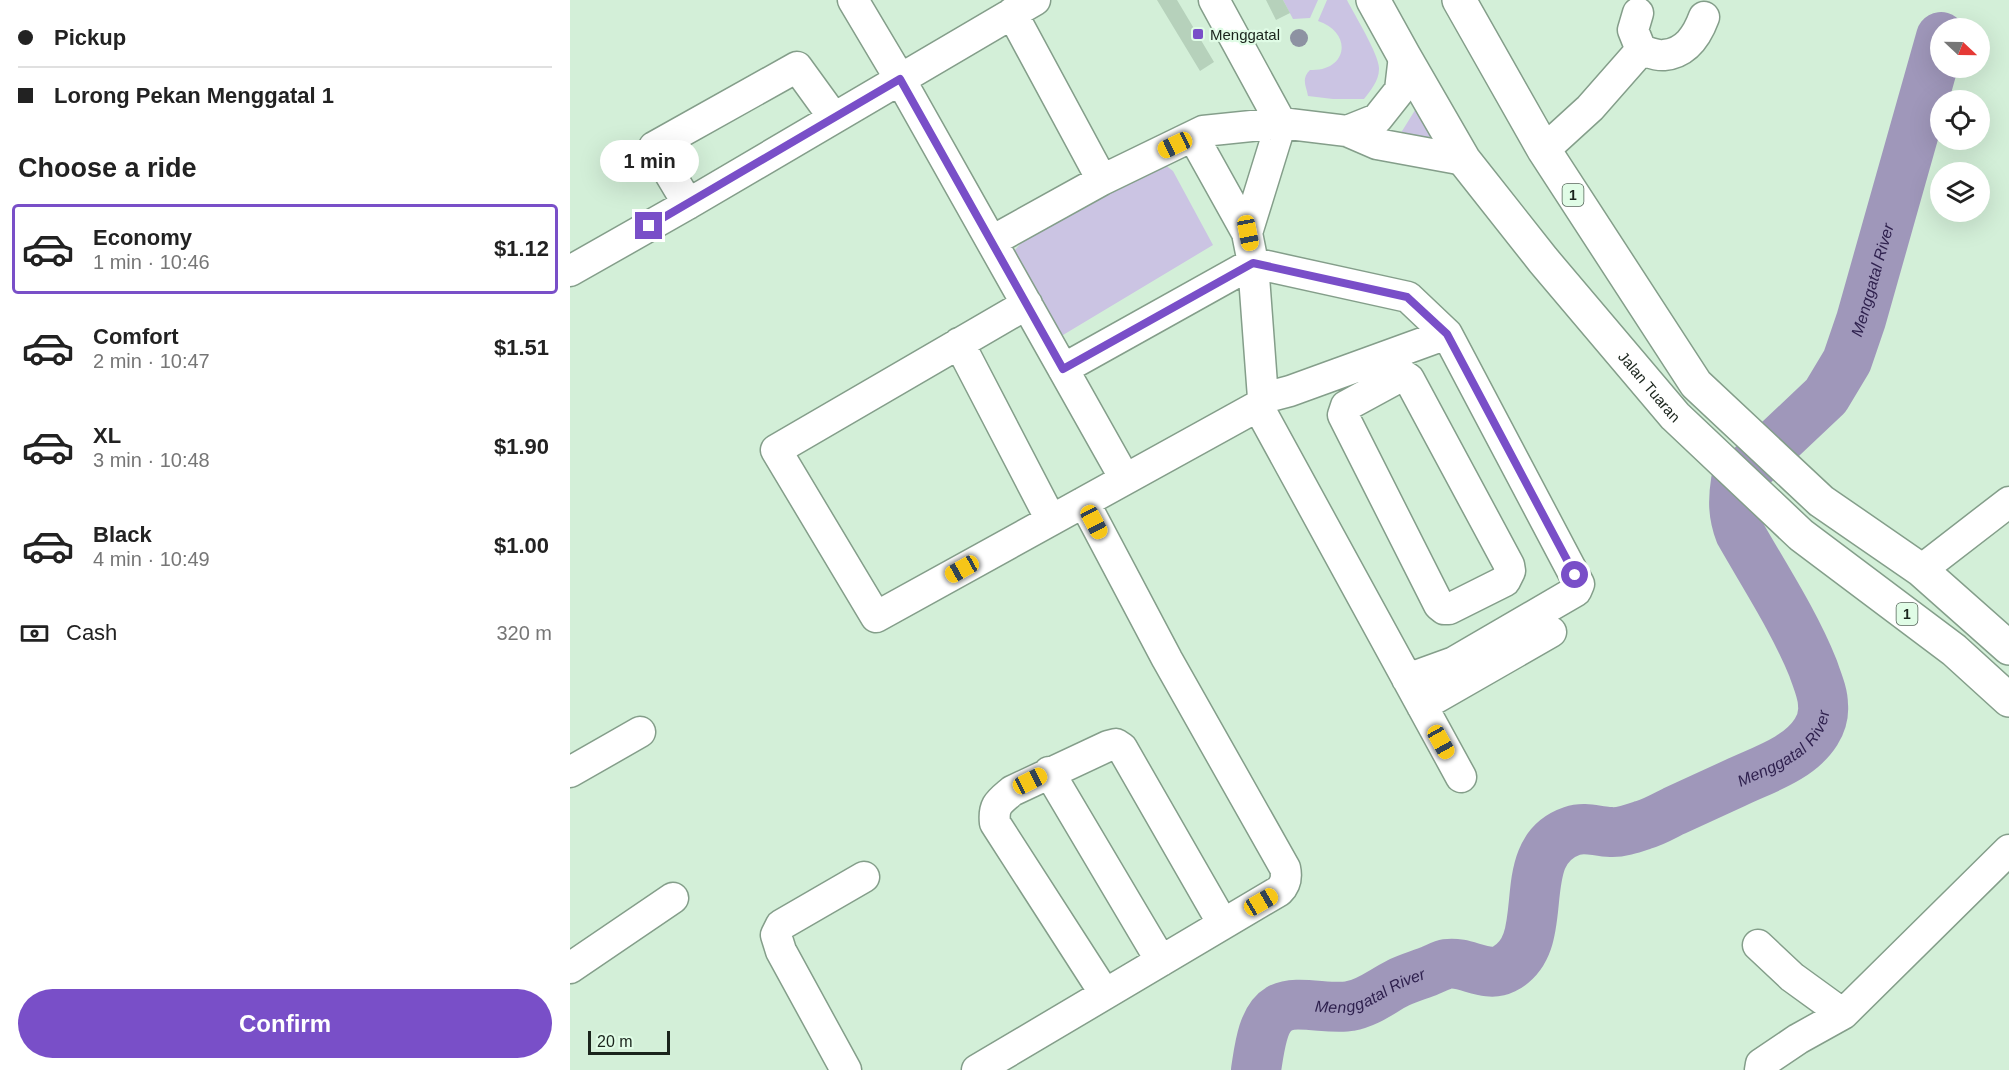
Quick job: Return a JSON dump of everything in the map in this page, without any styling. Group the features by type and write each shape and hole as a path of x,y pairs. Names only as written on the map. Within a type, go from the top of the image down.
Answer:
{"main road":[{"name":"Jalan Tuaran","path":"1373,0 1464,160 1543,260 1675,416 1801,535 1954,650 2009,700"},
{"path":"1392,0 1404,56"},
{"name":"1","path":"1459,0 1544,150 1696,384 1821,501 1921,570 2009,648"}],"street":[{"path":"854,0 1125,479"},
{"path":"1214,0 1281,123 1248,233"},
{"path":"570,271 1023,7 1102,180"},
{"path":"1638,14 1633,30 1641,50"},
{"path":"1641,50 1662,56 1678,52 1696,36 1704,17"},
{"path":"1544,150 1590,108 1641,50"},
{"path":"1347,131 1377,119 1400,90 1404,56"},
{"path":"688,204 654,147 797,67 834,118"},
{"path":"992,242 1102,180 1203,131 1281,123 1347,131 1377,144 1464,160"},
{"path":"1193,136 1248,233 1253,263 1261,402 1461,777"},
{"path":"1063,369 1253,263 1407,297 1447,334 1579,584 1576,591 1454,662 1407,679"},
{"path":"1027,304 776,450 876,617 1261,402 1290,391 1367,378 1403,375 1408,377 1506,558 1510,571 1505,581 1449,609 1444,609 1439,605 1343,415 1346,406 1367,378 1447,334"},
{"path":"959,344 1051,520"},
{"path":"977,1070 1279,891 1287,876 1285,868 1167,659 1084,502"},
{"path":"1921,570 2009,502"},
{"path":"1422,706 1551,632"},
{"path":"570,772 640,732"},
{"path":"1105,994 995,823 994,811 999,802 1012,791 1049,772 1116,744 1122,748 1223,924"},
{"path":"1049,772 1161,961"},
{"path":"1760,1070 1761,1064 1798,1039 1843,1014 2009,850"},
{"path":"846,1070 781,951 776,935 781,925 864,877"},
{"path":"570,968 673,898"},
{"path":"1758,945 1792,977 1843,1014"}],"shaded area":[{"path":"1283,0 1318,0 1310,18 1293,19"},
{"path":"1327,0 1347,0 1378,63 1378,78 1364,99 1308,96 1305,82 1307,73 1310,70 1332,65 1338,59 1341,51 1341,42 1337,34 1330,27 1318,21"},
{"path":"1417,107 1440,141 1399,136"},
{"path":"1157,164 1164,164 1173,171 1213,245 1053,341 1013,252 1021,243"}],"building":[{"path":"1157,0 1177,0 1214,62 1200,71"},
{"path":"1266,0 1283,0 1290,13 1276,20"}],"waterway":[{"name":"Menggatal River","path":"1256,1070 1265,1028 1273,1014 1286,1006 1342,1007 1357,1004 1369,1000 1402,981 1447,964 1490,972 1504,969 1519,956 1528,939 1537,877 1543,858 1553,842 1572,831 1587,829 1618,832 1651,822 1779,763 1800,750 1816,732 1823,712 1820,686 1797,633 1740,533 1734,507 1736,481 1826,396 1847,361 1861,320 1930,76"}],"place":[{"name":"Menggatal","path":"1198,34"}],"route":[{"path":"649,226 900,79 1063,369 1253,263 1407,297 1447,334 1575,575"}]}
